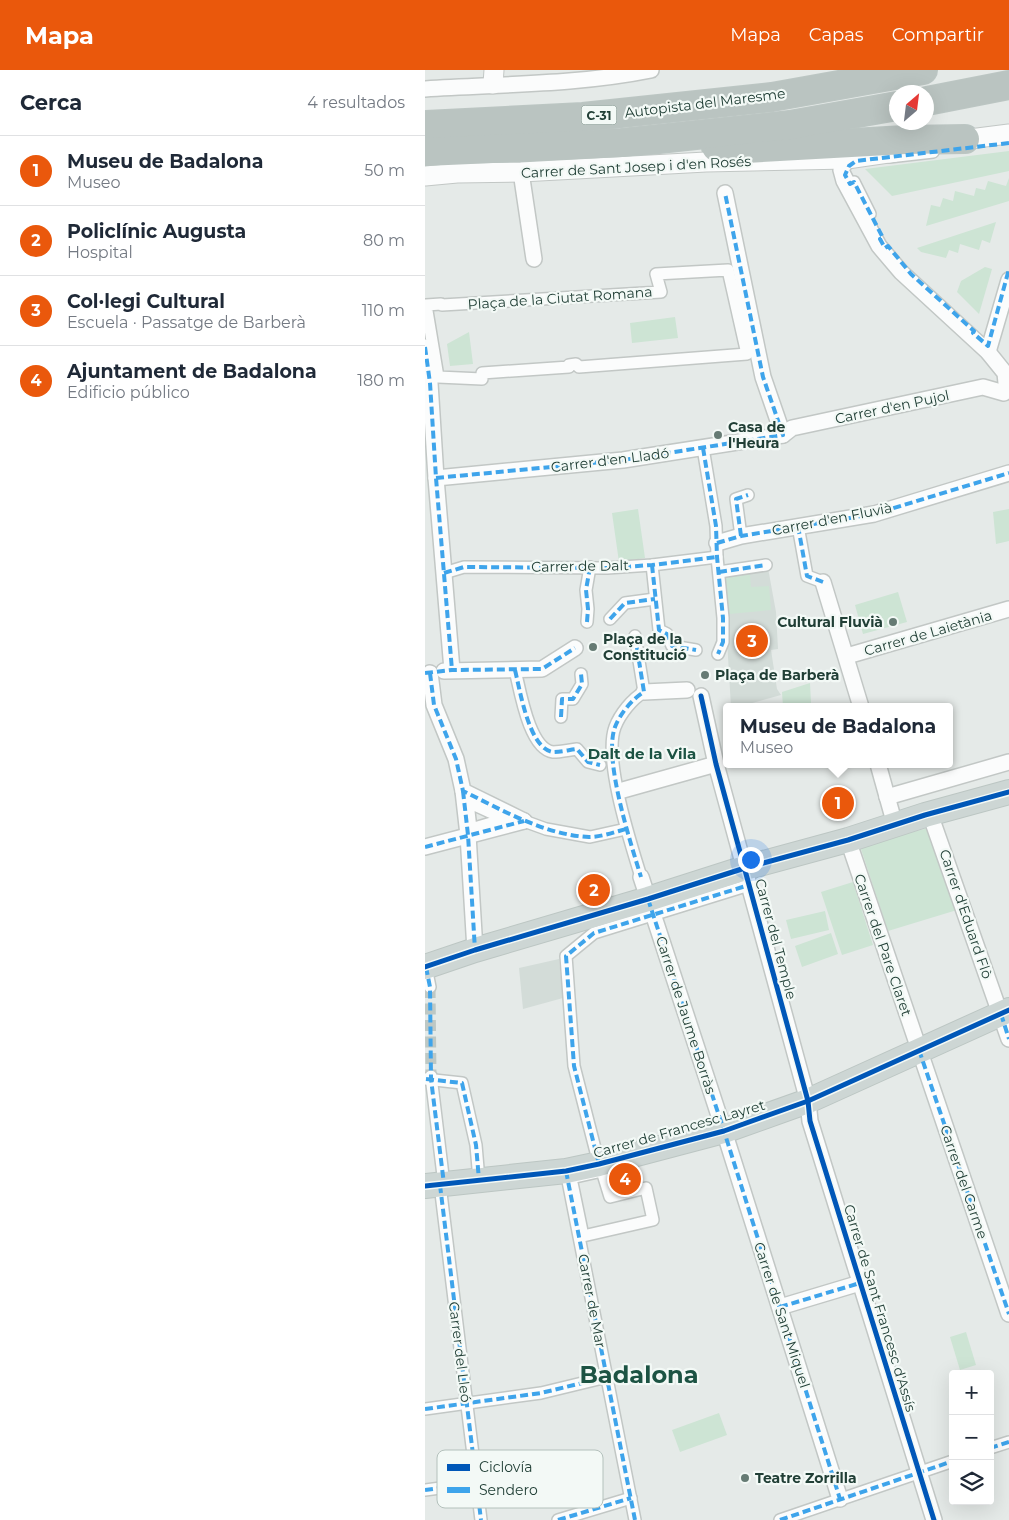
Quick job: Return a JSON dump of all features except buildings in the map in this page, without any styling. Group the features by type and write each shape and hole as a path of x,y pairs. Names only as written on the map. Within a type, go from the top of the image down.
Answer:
{"highway":[{"path":"772,97 861,70"},
{"name":"Autopista del Maresme","path":"425,125 583,117 772,97 923,70"},
{"path":"934,100 1009,86"},
{"name":"C-31","path":"425,152 622,143 790,125 889,107"},
{"path":"622,143 746,149 905,140 965,139"}],"main road":[{"path":"427,973 475,950 647,897 747,876 847,840 1009,792"},
{"name":"Carrer de Francesc Layret","path":"436,1185 566,1171 724,1131 808,1101 1005,1012"}],"street":[{"path":"425,89 494,77 585,79 651,70"},
{"name":"Carrer de Sant Josep i d'en Rosés","path":"425,176 706,162 847,159 965,139 1009,134"},
{"path":"1009,142 856,161 849,166 845,175 850,184 854,182 883,238 880,240 885,248 888,246 911,274 974,331 973,333 987,346 1009,269"},
{"path":"847,159 841,170 844,181 879,246 901,272 988,352 1005,373 1007,389"},
{"path":"521,172 534,258"},
{"path":"725,193 763,377 783,435"},
{"name":"Plaça de la Ciutat Romana","path":"729,270 747,354 579,367 577,364 569,365 569,368 482,373 482,379 438,378 426,304 442,305 661,292 656,274 729,270"},
{"path":"988,352 1009,280"},
{"path":"425,347 452,670"},
{"name":"Carrer d'en Pujol","path":"783,435 792,428 983,387 1007,389"},
{"name":"Carrer d'en Lladó","path":"436,478 623,460 783,435"},
{"path":"703,448 716,526 723,618 723,642 717,654"},
{"name":"Carrer d'en Fluvià","path":"717,550 741,536 874,514 1009,473"},
{"path":"741,536 736,499 748,495"},
{"path":"798,526 807,576 823,582 860,703"},
{"name":"Carrer de Dalt","path":"444,574 464,567 607,568 652,565 717,550"},
{"path":"652,565 659,630 667,634 672,646 696,650"},
{"path":"719,572 766,565"},
{"path":"587,622 586,590 590,567"},
{"path":"610,619 625,603 655,599"},
{"name":"Carrer de Laietània","path":"847,656 1009,609"},
{"path":"599,1164 574,1066 565,956 593,933 647,897 627,829 621,791 612,756 615,728 625,711 644,692 635,636"},
{"path":"475,950 469,832 463,791 456,759 434,705 427,673 452,670 542,669 575,648"},
{"path":"515,670 530,727 534,736 543,747 552,752 577,749 588,762 600,765"},
{"path":"561,717 562,698 573,699 581,684 581,674"},
{"name":"Carrer del Temple","path":"644,692 694,693 716,764 808,1101"},
{"path":"887,797 1009,762"},
{"path":"621,791 716,764"},
{"path":"878,768 895,825"},
{"path":"463,791 546,830 590,837 627,829"},
{"name":"Carrer d'Eduard Flò","path":"930,814 1005,1012 1009,1039"},
{"path":"425,846 469,832 524,821"},
{"name":"Carrer del Pare Claret","path":"847,840 919,1050"},
{"name":"Carrer de Jaume Borràs","path":"647,897 724,1131"},
{"name":"Carrer del Carme","path":"919,1050 1009,1314"},
{"path":"429,1078 462,1084 476,1145 479,1180"},
{"name":"Carrer del Lleó","path":"429,1078 436,1185 473,1450"},
{"name":"Carrer de Sant Francesc d'Assís","path":"808,1101 810,1121 934,1520"},
{"name":"Carrer de Sant Miquel","path":"724,1131 841,1499"},
{"name":"Carrer de Mar","path":"566,1171 635,1520"},
{"path":"603,1171 610,1197 646,1188 653,1220 583,1236 571,1178 603,1171"},
{"path":"780,1307 860,1283"},
{"path":"425,1409 541,1393 607,1377"},
{"path":"994,1447 1009,1442"},
{"path":"780,1520 949,1462"},
{"path":"603,1506 631,1498"},
{"path":"558,1520 598,1508"}],"shaded area":[{"path":"768,568 776,612 778,649 771,650 777,689 781,695 752,703 731,703 723,573"},
{"path":"559,959 563,998 523,1009 519,968"}],"green space":[{"path":"1009,151 1009,171 892,196 865,169"},
{"path":"1009,178 1009,201 926,226 931,205 940,207 943,198 953,201 955,191 974,196 976,188 985,190 988,181 1006,186"},
{"path":"996,222 990,243 982,240 979,250 960,244 958,253 949,250 946,258 921,252 917,248"},
{"path":"985,267 992,269 979,314 957,292 961,281"},
{"path":"675,317 678,338 632,343 630,323"},
{"path":"469,332 473,364 450,366 447,344"},
{"path":"638,509 645,558 619,562 612,513"},
{"path":"1009,509 1009,541 996,544 993,512"},
{"path":"750,573 751,587 769,586 771,610 729,614 725,575"},
{"path":"898,592 907,622 863,634 855,605"},
{"path":"810,683 811,703 783,703 782,692"},
{"path":"928,828 957,910 888,931 860,846"},
{"path":"853,882 873,945 842,955 821,892"},
{"path":"825,911 829,930 791,939 786,920"},
{"path":"831,933 838,954 802,967 795,946"},
{"path":"966,1332 976,1365 960,1370 950,1337"},
{"path":"719,1413 727,1435 680,1452 672,1430"}],"tunnel":[{"path":"430,987 431,1076"}],"marked path":[{"path":"1009,143 856,161 849,166 845,175 850,184 854,182 883,238 880,239 885,248 888,246 911,274 988,346 1009,269"},
{"path":"436,478 623,460 783,435 763,377 725,193"},
{"path":"425,347 430,383 452,670"},
{"path":"703,448 716,526 723,618 723,642 718,654"},
{"path":"717,543 741,536 874,514 1009,473"},
{"path":"741,536 736,499 748,495"},
{"path":"798,526 807,576 823,582"},
{"path":"444,573 464,567 607,568 717,557"},
{"path":"652,565 659,630 667,634 672,646 696,650"},
{"path":"719,572 766,565"},
{"path":"587,622 586,590 590,567"},
{"path":"610,619 625,603 655,599"},
{"path":"635,636 644,692 623,712 615,727 612,741 615,780 641,877"},
{"path":"425,673 452,670 542,669 575,648"},
{"path":"515,670 527,717 538,741 545,748 553,752 577,749 588,762 600,765"},
{"path":"430,673 434,705 456,759 463,791 508,813 556,832 589,837 626,829"},
{"path":"561,717 562,699 573,699 582,684 581,674"},
{"path":"463,791 468,835 475,950"},
{"path":"425,847 524,821"},
{"path":"599,1164 574,1066 566,956 594,933 749,885"},
{"path":"648,899 724,1131 840,1499"},
{"path":"426,967 430,987 431,1079 444,1184"},
{"path":"1001,1014 1009,1039"},
{"path":"919,1050 1009,1314"},
{"path":"426,1079 462,1083 476,1145 479,1180"},
{"path":"566,1171 635,1520"},
{"path":"440,1185 472,1450"},
{"path":"780,1307 860,1283"},
{"path":"425,1409 541,1393 607,1377"},
{"path":"994,1447 1009,1442"},
{"path":"780,1520 949,1462"},
{"path":"425,1490 437,1488"},
{"path":"603,1506 631,1498"},
{"path":"480,1508 481,1520"},
{"path":"558,1520 598,1508"}],"cycle path":[{"path":"701,696 716,764 808,1101 810,1121 934,1520"},
{"path":"425,967 745,868 848,840 925,815 1009,792"},
{"path":"425,1186 566,1171 724,1131 808,1101 1009,1010"}],"place":[{"name":"Casa de l'Heura","path":"718,435"},
{"name":"Cultural Fluvià","path":"893,622"},
{"name":"Col·legi Cultural","path":"752,641"},
{"name":"Plaça de la Constitució","path":"593,647"},
{"name":"Plaça de Barberà","path":"705,675"},
{"name":"Museu de Badalona","path":"838,803"},
{"name":"Policlínic Augusta","path":"594,890"},
{"name":"Ajuntament de Badalona","path":"625,1179"},
{"name":"Teatre Zorrilla","path":"745,1478"}],"district":[{"name":"Dalt de la Vila","path":"642,753"},
{"name":"Badalona","path":"639,1374"}]}
